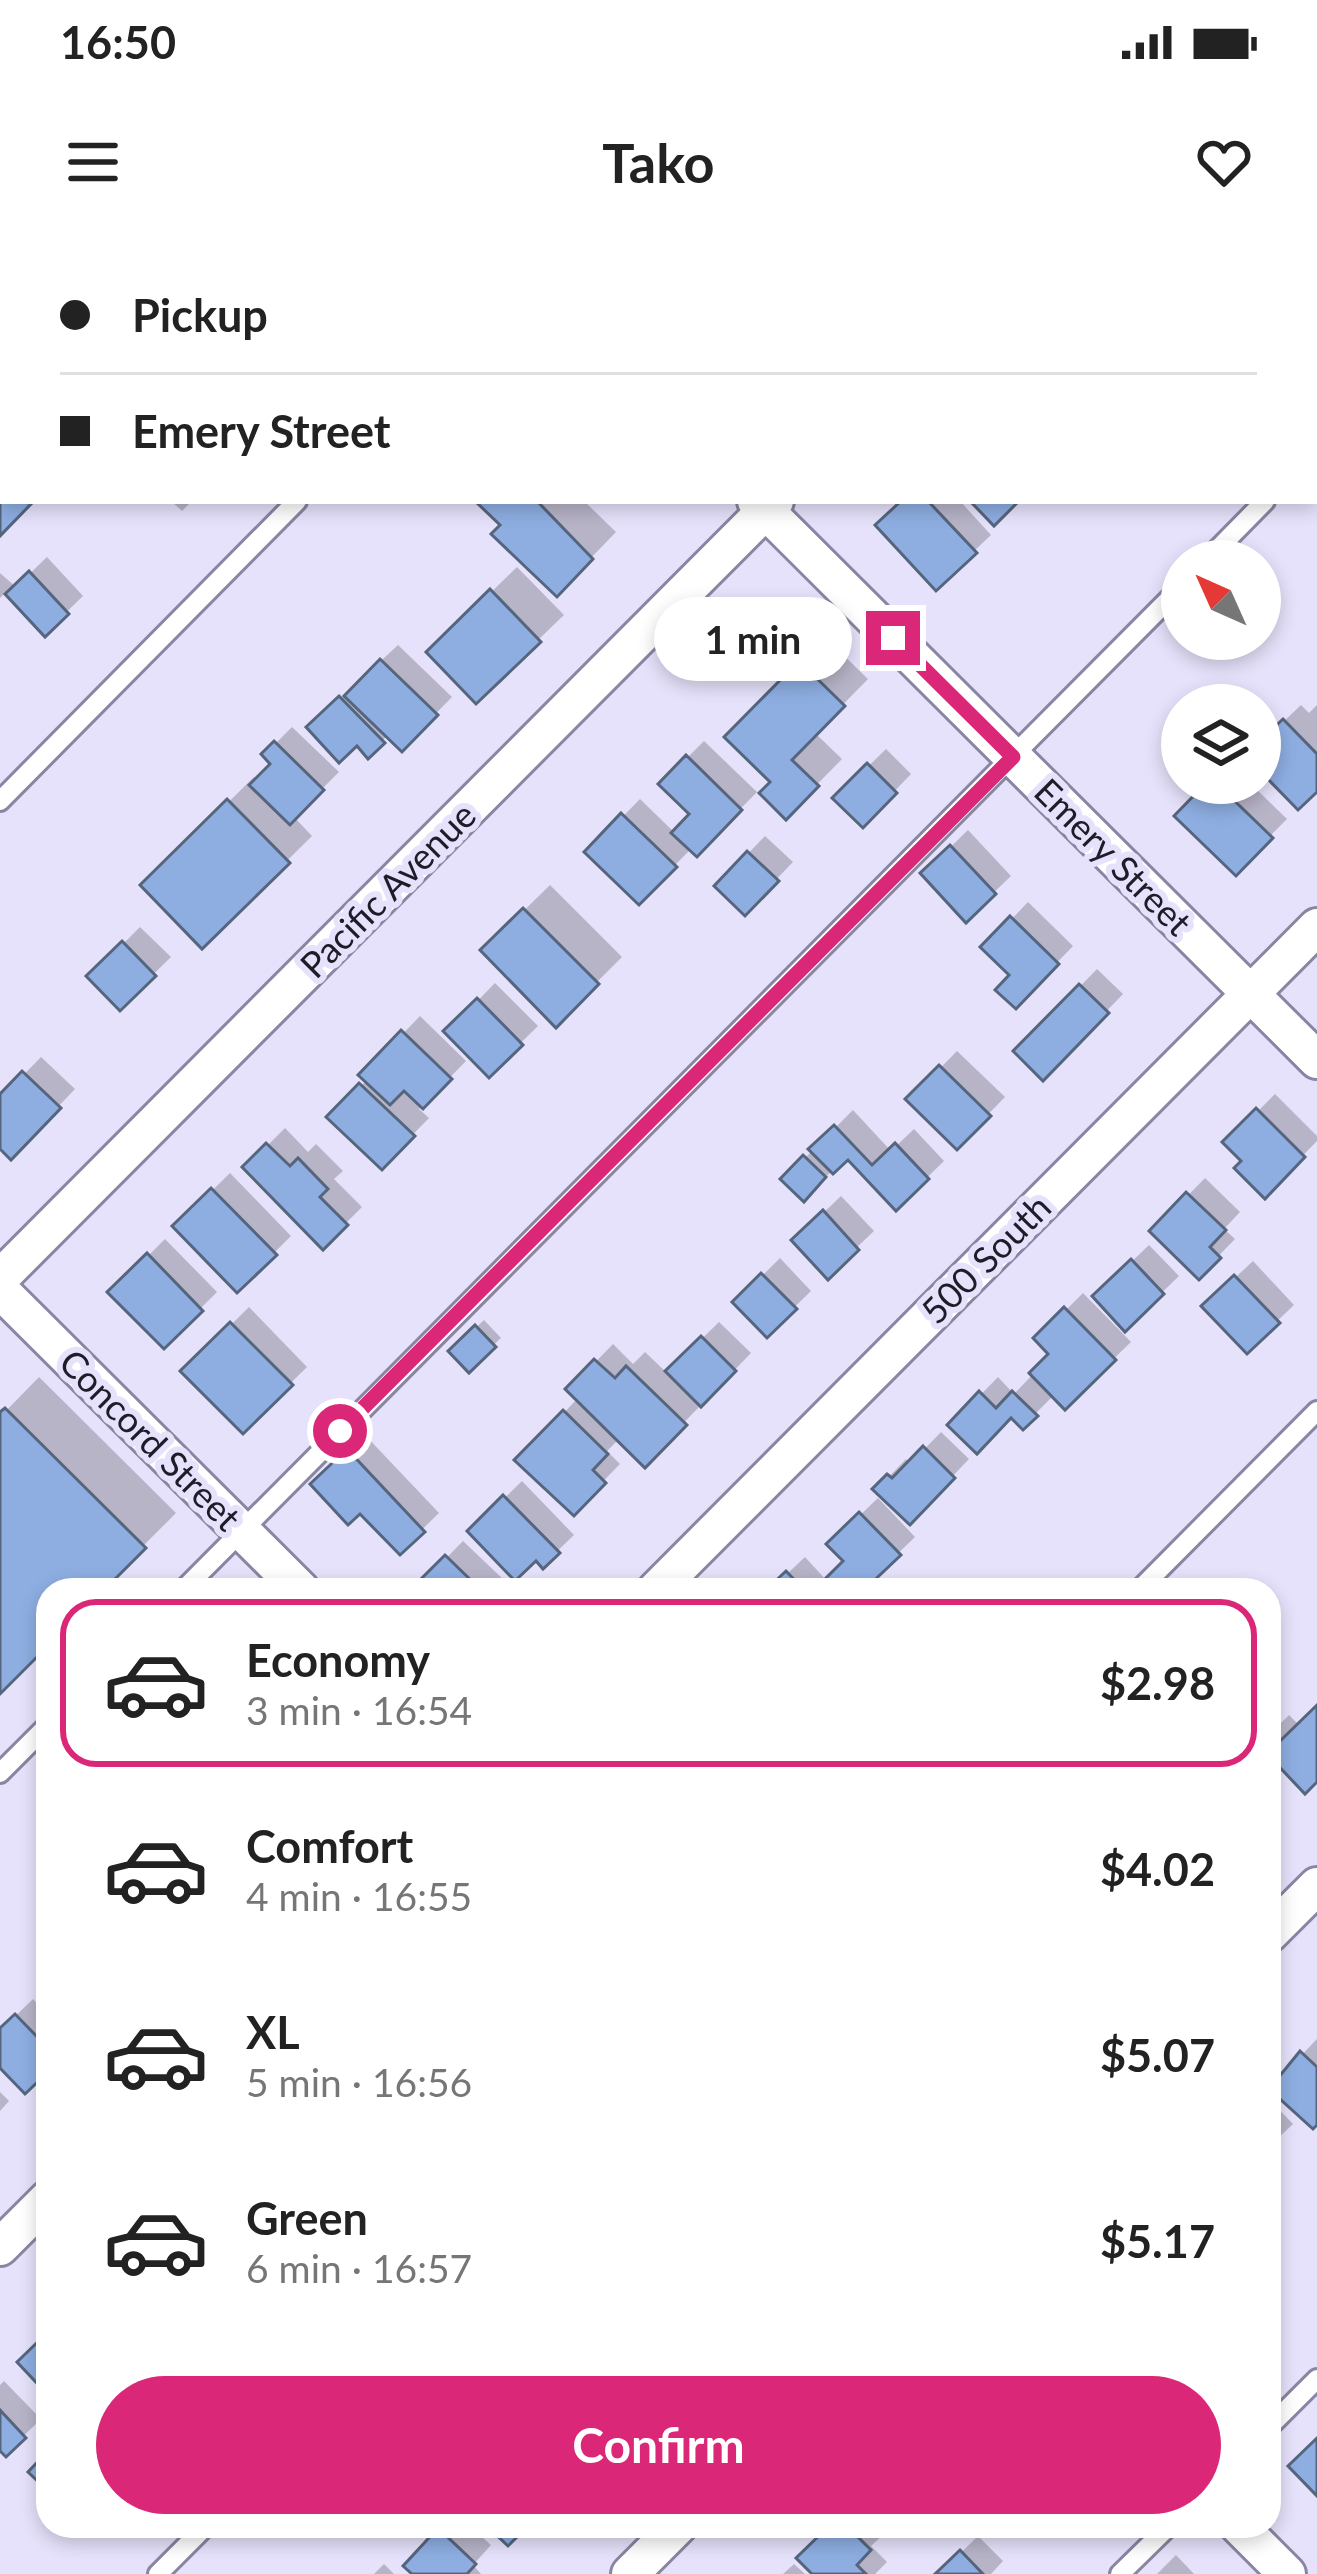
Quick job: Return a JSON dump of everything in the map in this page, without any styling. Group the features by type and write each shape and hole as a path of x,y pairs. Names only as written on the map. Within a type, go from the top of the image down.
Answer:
{"street":[{"name":"Emery Street","path":"766,504 1317,1060"},
{"name":"Pacific Avenue","path":"0,1278 766,504"},
{"name":"500 South","path":"668,1578 1317,928"},
{"name":"Concord Street","path":"0,1290 289,1578"},
{"path":"1281,1922 1317,1886"},
{"path":"0,2247 36,2211"},
{"path":"630,2574 666,2538"},
{"path":"1251,2538 1287,2574"}],"lane":[{"path":"0,801 293,504"},
{"path":"1227,540 1262,504"},
{"path":"194,1578 1161,607"},
{"path":"1151,1578 1317,1411"},
{"path":"0,1773 36,1737"},
{"path":"1281,2414 1317,2379"},
{"path":"158,2574 194,2538"},
{"path":"1120,2574 1156,2538"}],"building":[{"path":"0,504 31,504 0,536"},
{"path":"478,504 540,504 593,559 557,597 491,534 500,525"},
{"path":"898,504 931,504 977,553 936,591 875,525"},
{"path":"973,504 1016,504 994,526"},
{"path":"29,571 69,614 45,637 5,594"},
{"path":"490,589 541,642 476,704 426,652"},
{"path":"380,659 438,715 402,752 344,696"},
{"path":"799,661 845,706 792,760 819,786 786,820 759,793 770,782 724,737"},
{"path":"339,696 385,743 368,759 357,746 339,763 306,727"},
{"path":"1281,721 1317,754 1317,792 1298,810 1281,793"},
{"path":"274,741 324,790 290,825 249,785 270,764 261,754"},
{"path":"686,755 742,810 697,857 671,833 689,814 658,784"},
{"path":"867,763 897,793 863,828 832,798"},
{"path":"227,799 290,863 202,949 140,885"},
{"path":"1186,804 1238,804 1273,838 1236,876 1174,816"},
{"path":"621,813 677,867 639,905 584,852"},
{"path":"950,845 996,894 966,923 920,873"},
{"path":"747,851 779,881 745,916 714,886"},
{"path":"523,908 599,984 556,1028 480,950"},
{"path":"1010,916 1059,964 1016,1009 995,990 1009,975 980,947"},
{"path":"122,941 156,976 120,1011 86,976"},
{"path":"1079,984 1109,1013 1043,1081 1013,1051"},
{"path":"477,998 523,1045 489,1078 443,1031"},
{"path":"401,1030 452,1079 423,1109 404,1091 390,1105 358,1075"},
{"path":"939,1065 991,1116 957,1150 905,1099"},
{"path":"22,1071 61,1108 11,1160 0,1149 0,1094"},
{"path":"359,1083 415,1136 382,1170 326,1117"},
{"path":"1256,1108 1305,1157 1265,1199 1234,1168 1241,1161 1222,1142"},
{"path":"834,1125 872,1165 895,1143 929,1179 896,1211 848,1160 833,1174 808,1149"},
{"path":"266,1143 290,1166 298,1158 328,1189 320,1197 348,1225 323,1250 242,1167"},
{"path":"803,1155 826,1177 804,1202 780,1179"},
{"path":"211,1188 277,1255 237,1293 172,1226"},
{"path":"1186,1192 1226,1230 1210,1247 1221,1258 1199,1280 1149,1231"},
{"path":"823,1210 859,1250 828,1280 791,1240"},
{"path":"147,1253 203,1311 164,1349 107,1292"},
{"path":"1131,1259 1164,1294 1125,1332 1092,1296"},
{"path":"761,1273 797,1309 767,1338 732,1302"},
{"path":"1234,1275 1280,1323 1247,1354 1201,1306"},
{"path":"1064,1307 1116,1360 1065,1410 1029,1373 1048,1354 1033,1338"},
{"path":"230,1322 293,1385 243,1434 180,1371"},
{"path":"475,1325 496,1347 469,1373 448,1351"},
{"path":"701,1336 736,1371 701,1407 665,1371"},
{"path":"594,1359 615,1378 626,1366 687,1425 645,1468 565,1389"},
{"path":"979,1391 996,1408 1012,1391 1038,1416 1023,1430 1011,1418 977,1454 947,1425"},
{"path":"5,1408 146,1548 116,1578 36,1578 36,1658 0,1694 0,1412"},
{"path":"563,1410 608,1454 593,1470 606,1483 574,1516 514,1460"},
{"path":"923,1446 955,1478 910,1525 872,1489 887,1474 892,1478"},
{"path":"347,1449 425,1532 400,1555 360,1514 348,1525 310,1484"},
{"path":"503,1495 560,1553 543,1569 536,1561 512,1578 467,1531"},
{"path":"859,1512 901,1555 877,1578 826,1578 843,1561 826,1544"},
{"path":"445,1555 469,1578 422,1578"},
{"path":"1317,1705 1317,1782 1305,1794 1281,1769 1281,1740"},
{"path":"15,2014 36,2036 36,2083 25,2094 0,2068 0,2028"},
{"path":"1300,2051 1317,2067 1317,2125 1313,2129 1281,2100 1281,2074"},
{"path":"36,2344 36,2382 17,2362"},
{"path":"0,2410 26,2438 6,2457 0,2451"},
{"path":"1317,2438 1317,2496 1288,2466"},
{"path":"429,2538 449,2538 476,2564 467,2574 412,2574 403,2566"},
{"path":"817,2538 859,2538 871,2550 857,2565 866,2574 812,2574 796,2558"},
{"path":"960,2550 983,2574 935,2574"}],"route":[{"path":"340,1431 1013,757 893,638"}]}
